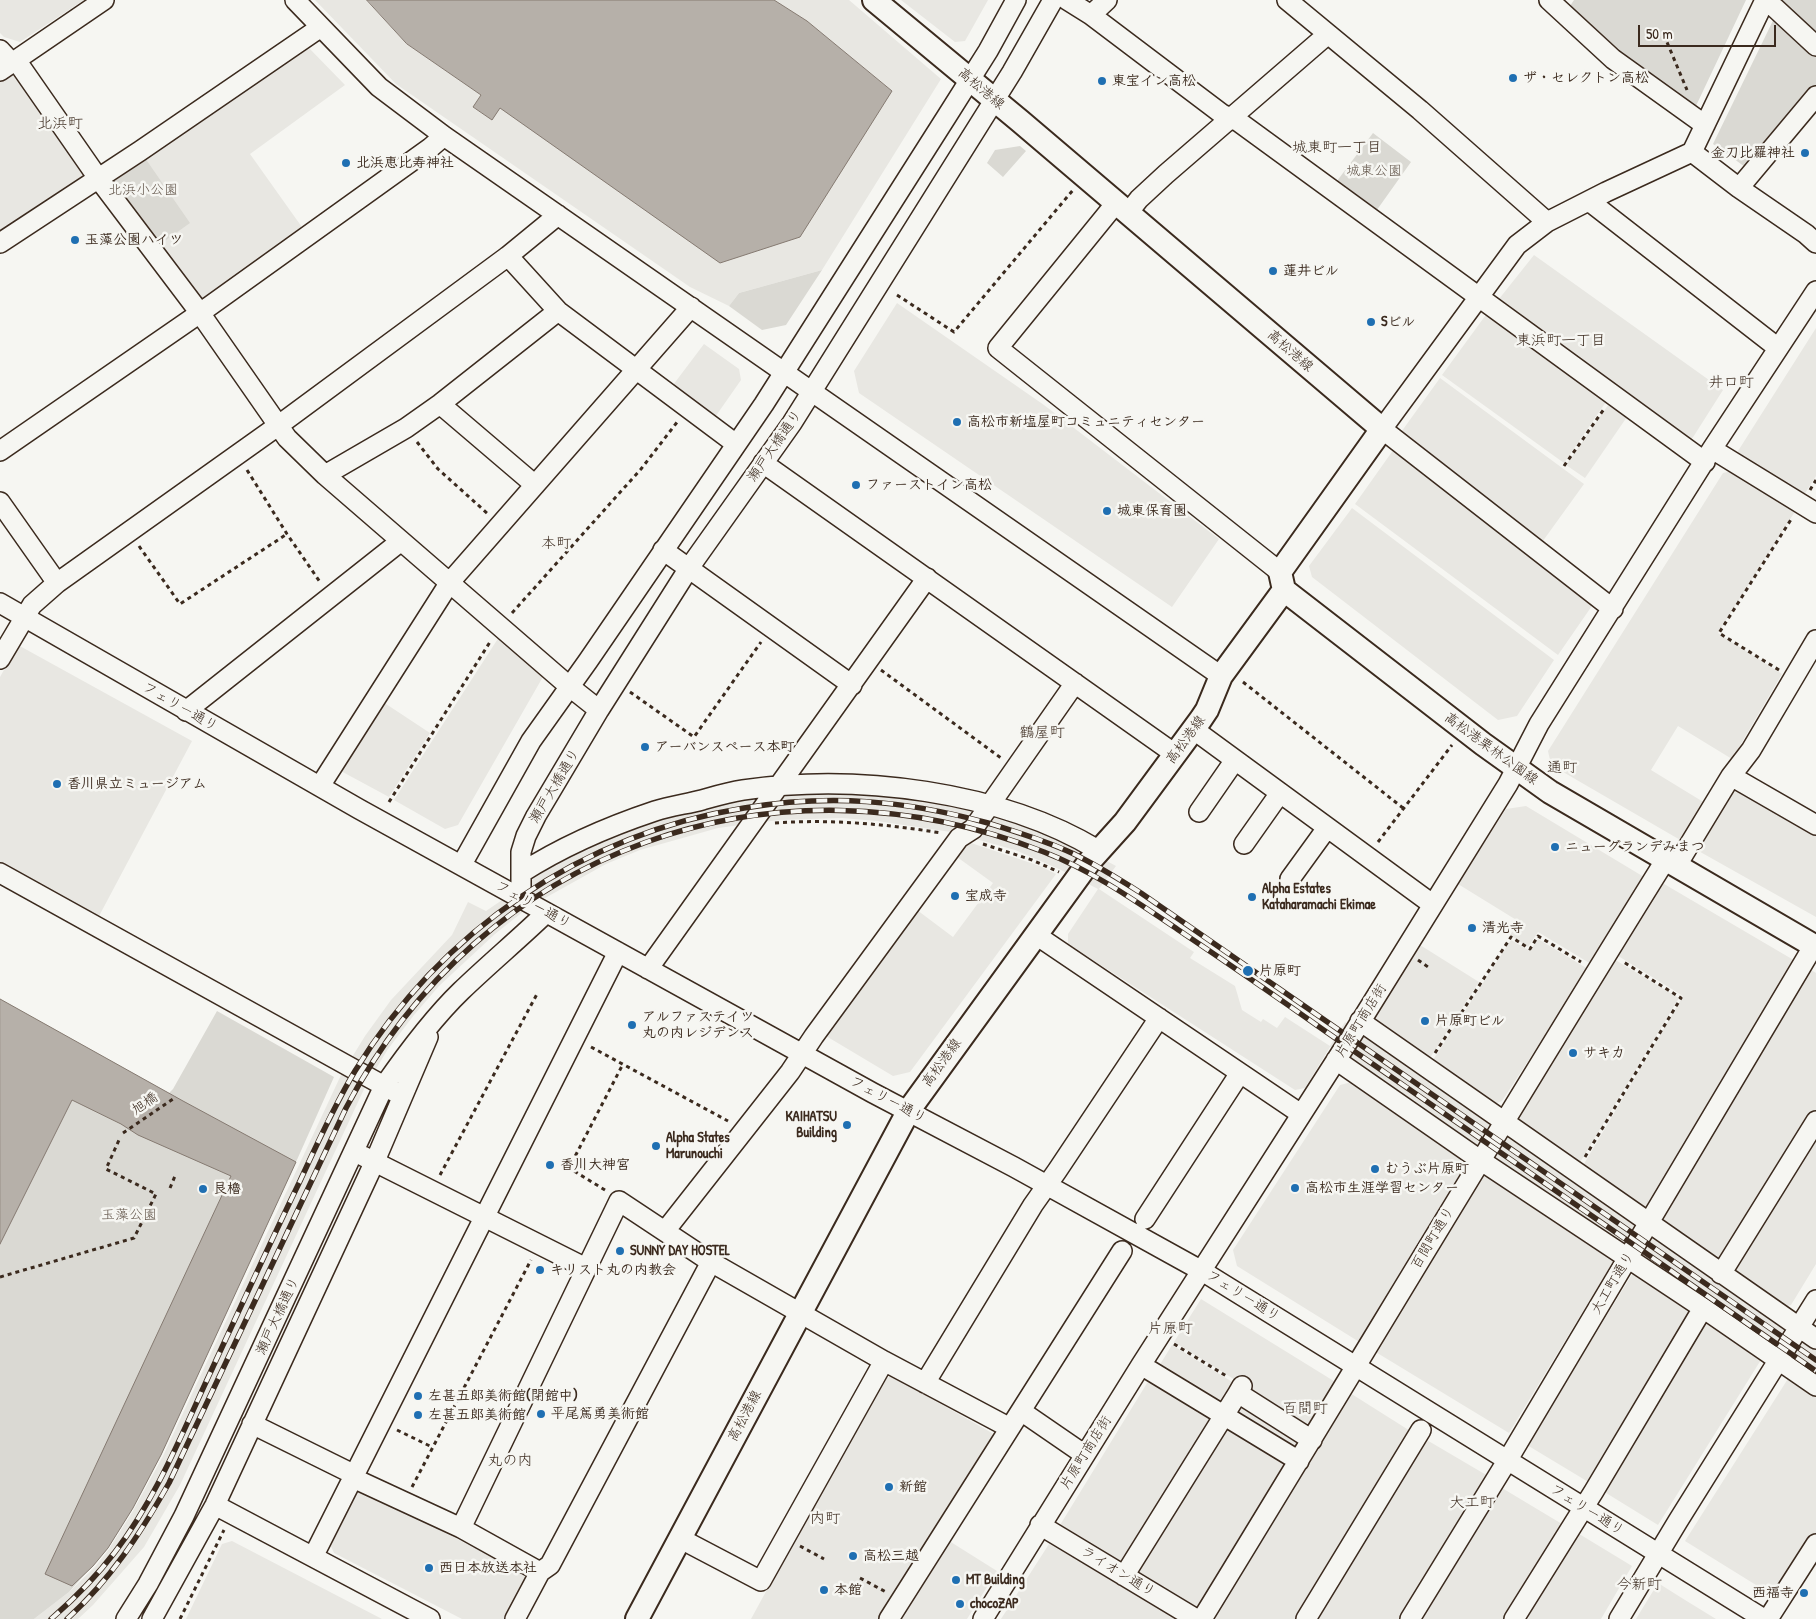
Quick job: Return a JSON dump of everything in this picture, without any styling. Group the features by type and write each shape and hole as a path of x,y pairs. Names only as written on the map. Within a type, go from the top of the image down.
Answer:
{"main road":[{"name":"高松港線","path":"638,1619 909,1110 1098,850 1125,822 1208,710 1221,676 1382,429 969,80 881,2"},
{"name":"高松港栗林公園線","path":"1282,581 1482,744 1516,769 1557,797 1815,946"}],"street":[{"path":"104,0 7,61 200,313 287,438 325,475 599,710"},
{"path":"296,0 379,87 444,136 1221,676"},
{"path":"462,864 531,741 570,687 784,372 969,80 1016,0"},
{"name":"瀬戸大橋通り","path":"521,898 521,852 526,836 536,816 599,710 689,568 792,423 994,101 1053,0"},
{"path":"1067,0 1091,15 1222,114 1239,122 1461,283 1613,396 1708,455 1809,509"},
{"path":"1091,15 1107,0"},
{"path":"1287,0 1420,110 1547,222"},
{"path":"1549,0 1613,59 1705,125"},
{"path":"1613,609 1382,429 1516,245 1547,222 1692,152 1770,4 1816,46"},
{"path":"0,243 321,26"},
{"path":"1282,581 998,348 1122,208 1139,199 1328,34"},
{"path":"1738,188 1816,96"},
{"path":"0,452 200,313 444,136"},
{"path":"1692,152 1738,188 1806,234 1816,243"},
{"path":"1589,201 1778,348"},
{"path":"0,659 32,605 56,583 279,425 508,256 558,215"},
{"path":"508,256 558,311 736,444"},
{"name":"片原町商店街","path":"983,1619 1141,1365 1336,1060 1516,769 1535,732 1708,455 1816,292"},
{"path":"320,786 450,582 691,306"},
{"path":"325,475 406,428 440,404 558,311"},
{"path":"440,404 534,485"},
{"path":"763,463 1175,754"},
{"path":"0,502 56,583"},
{"path":"186,711 401,541"},
{"path":"663,550 852,685"},
{"path":"648,969 781,786 927,578"},
{"name":"フェリー通り","path":"0,603 186,711 462,864 546,913 1202,1271 1764,1619"},
{"name":"百間町通り","path":"1202,1619 1608,952 1751,750 1816,640"},
{"path":"665,1231 790,1072 959,838 973,829 1075,682"},
{"path":"1193,729 1432,904"},
{"path":"1199,812 1235,760"},
{"path":"1731,776 1816,825"},
{"path":"521,873 541,860 593,836 655,811 741,790 830,784 912,789 948,796 1035,819 1098,850"},
{"path":"1244,844 1280,793"},
{"path":"1290,879 1327,828"},
{"path":"0,873 403,1096"},
{"name":"瀬戸大橋通り","path":"126,1619 148,1584 184,1516 384,1086 406,1054 461,991 546,913"},
{"path":"1036,935 1301,1114"},
{"name":"大工町通り","path":"1410,1619 1507,1461 1815,946"},
{"path":"313,1557 618,952"},
{"name":"瀬戸大橋通り","path":"152,1619 215,1505 375,1161 436,1018"},
{"path":"925,1383 1046,1185 1158,1018"},
{"path":"1360,1021 1816,1339"},
{"path":"1336,1060 1480,1160 1703,1308 1816,1386"},
{"path":"1145,1218 1240,1073"},
{"path":"1722,1274 1816,1121"},
{"path":"354,1152 375,1161 538,1246 586,1268"},
{"path":"461,1528 619,1201 711,1262 884,1361 1010,1428"},
{"path":"888,1619 1122,1251"},
{"path":"515,1619 540,1572 550,1566 711,1262"},
{"path":"1619,1619 1816,1300"},
{"path":"1514,1619 1584,1508 1703,1308"},
{"path":"681,1539 761,1581 884,1361"},
{"path":"1141,1365 1299,1461"},
{"path":"1124,1576 1240,1389 1312,1440"},
{"path":"1021,1410 1085,1455"},
{"path":"252,1424 461,1528 540,1572"},
{"path":"1306,1619 1421,1430"},
{"path":"215,1505 430,1619"},
{"name":"ライオン通り","path":"1040,1525 1196,1619"},
{"path":"1768,1619 1816,1544"}],"path":[{"path":"1664,35 1688,92"},
{"path":"897,295 954,332 1084,176"},
{"path":"1564,466 1613,396"},
{"path":"389,802 500,626 575,538 652,456 688,408"},
{"path":"406,428 438,469 501,525"},
{"path":"237,455 287,534 330,596"},
{"path":"1792,679 1719,633 1809,509"},
{"path":"129,532 180,604 287,534"},
{"path":"627,690 694,737 772,628"},
{"path":"869,661 1015,768"},
{"path":"1243,682 1403,808"},
{"path":"1367,857 1452,745"},
{"path":"750,827 797,821 843,821 881,824 949,834 1008,852 1062,874"},
{"path":"1426,1068 1512,937 1530,949 1538,936 1596,972"},
{"path":"1576,1173 1681,998 1608,952"},
{"path":"432,1191 537,994"},
{"path":"574,1038 744,1129"},
{"path":"619,1201 569,1168 623,1064"},
{"name":"旭橋","path":"123,1133 176,1097"},
{"path":"0,1277 134,1238 156,1194 106,1169 119,1140"},
{"path":"170,1188 175,1176"},
{"path":"405,1501 538,1246"},
{"path":"1161,1336 1240,1389"},
{"path":"381,1422 432,1447"},
{"path":"180,1619 225,1530"},
{"path":"807,1550 824,1559"},
{"path":"860,1578 875,1585"}],"shaded area":[{"path":"0,0 84,0 20,42 4,37 0,33"},
{"path":"315,0 367,0 407,44 481,95 473,108 491,119 499,107 599,176 892,91 807,21 774,0 849,0 941,79 822,270 739,293 729,306 690,287 396,84"},
{"path":"367,0 774,0 807,21 892,91 800,237 720,263 500,108 492,120 473,107 481,95 407,44"},
{"path":"901,0 988,0 965,41 955,42"},
{"path":"309,48 345,85 250,154 304,230 206,300 197,297 114,182 115,177"},
{"path":"15,72 89,176 0,236 0,82"},
{"path":"1534,255 1723,390 1690,442 1495,304"},
{"path":"897,303 1044,405 1219,539 1172,607 859,393 854,371"},
{"path":"1488,312 1608,399 1564,463 1442,375"},
{"path":"1816,328 1816,476 1802,498 1739,459 1738,451"},
{"path":"704,344 739,369 741,380 713,420 670,389"},
{"path":"1440,378 1584,484 1540,545 1399,435"},
{"path":"1611,401 1629,414 1585,478 1566,465"},
{"path":"1394,449 1596,600 1558,655 1355,504"},
{"path":"1732,471 1796,510 1718,633 1782,674 1732,759 1678,726 1651,770 1705,803 1682,841 1551,765 1548,751 1723,473"},
{"path":"1352,508 1554,660 1517,716 1498,720 1312,577 1309,566"},
{"path":"499,637 544,675 458,825 445,829 394,800"},
{"path":"18,645 192,741 98,918 0,863 0,677"},
{"path":"383,702 430,733 389,797 339,770"},
{"path":"1736,782 1816,828 1816,917 1695,849"},
{"path":"831,791 906,796 982,812 1024,825 1086,850 1116,866 1099,889 1194,952 1190,958 1235,986 1242,1010 1261,1022 1263,1019 1277,1028 1285,1017 1330,1046 1345,1022 1816,1348 1816,1381 1330,1047 1305,1088 1295,1090 1068,944 1068,934 1098,889 1059,869 1015,850 951,832 877,821 842,818 779,820 718,828 640,850 606,864 529,907 495,934 439,986 388,1049 365,1087 180,1485 144,1547 93,1605 78,1619 34,1619 69,1592 95,1567 133,1511 163,1456 341,1075 365,1036 391,1000 452,935 468,902 486,911 555,864 635,827 717,804 784,794"},
{"path":"1526,806 1644,877 1591,964 1538,932 1528,947 1510,935 1518,921 1458,884 1506,809"},
{"path":"968,842 1040,866 1056,874 910,1072 893,1076 826,1036 917,910 953,937 993,883 957,857"},
{"path":"1659,881 1797,962 1651,1207 1642,1209 1581,1169 1683,996 1615,954"},
{"path":"1538,939 1588,969 1502,1101 1492,1105 1431,1063 1511,940 1530,951"},
{"path":"1420,945 1479,982 1428,1061 1371,1023"},
{"path":"1612,958 1679,998 1579,1164 1517,1123 1516,1115"},
{"path":"1808,968 1816,973 1816,1119 1724,1267 1663,1226 1661,1216"},
{"path":"0,999 296,1162 161,1455 133,1508 108,1548 72,1586 45,1574 231,1176 138,1135 121,1124 72,1100 0,1244"},
{"path":"1352,1082 1464,1159 1467,1170 1361,1343 1237,1266 1233,1250 1340,1085"},
{"path":"1816,1126 1816,1264 1791,1305 1782,1308 1727,1269"},
{"path":"1485,1168 1619,1252 1509,1433 1374,1351"},
{"path":"1636,1268 1701,1308 1595,1486 1527,1445"},
{"path":"1201,1299 1337,1383 1307,1435 1249,1398 1253,1391 1174,1342"},
{"path":"1704,1312 1764,1355 1658,1525 1598,1488"},
{"path":"1172,1345 1234,1383 1224,1412 1156,1371"},
{"path":"1791,1374 1816,1390 1816,1534 1777,1598 1685,1541"},
{"path":"1152,1375 1220,1416 1125,1570 1057,1530"},
{"name":"高松三越","path":"891,1376 992,1433 994,1443 882,1619 751,1619 880,1382"},
{"path":"1350,1393 1415,1434 1305,1619 1216,1619 1215,1615"},
{"path":"1238,1395 1306,1438 1295,1456 1226,1414"},
{"path":"1223,1419 1292,1461 1198,1612 1130,1573"},
{"path":"1420,1436 1488,1476 1399,1619 1309,1619"},
{"path":"1502,1488 1567,1527 1511,1619 1423,1619"},
{"name":"西日本放送本社","path":"360,1489 527,1575 505,1619 462,1619 334,1553 329,1542 352,1493"},
{"path":"1571,1529 1632,1566 1601,1619 1516,1619"},
{"name":"MT Building","path":"946,1539 997,1571 967,1619 896,1619"},
{"path":"232,1541 382,1619 186,1619 222,1544"},
{"path":"1049,1544 1181,1619 1001,1619"},
{"path":"1658,1583 1685,1600 1716,1619 1636,1619"}],"green space":[{"path":"1574,0 1746,0 1695,108 1616,51 1570,6"},
{"path":"1783,0 1816,0 1816,89 1748,169 1713,144"},
{"name":"城東公園","path":"1373,133 1411,162 1374,214 1334,185"},
{"path":"1020,146 1026,151 1003,177 987,163 995,150"},
{"name":"北浜小公園","path":"145,158 190,223 159,245 114,182 115,177"},
{"path":"822,270 786,325 762,330 729,306 739,293"},
{"name":"玉藻公園","path":"0,999 169,1093 217,1011 334,1077 161,1455 133,1508 108,1548 69,1592 34,1619 0,1619"}],"railway":[{"path":"51,1619 100,1570 115,1552 144,1509 180,1440 347,1084 390,1021 429,974 473,933 521,897 572,866 627,840 684,821 744,808 807,801 897,804 988,823 1064,849 1141,893 1816,1360"},
{"path":"67,1619 83,1604 124,1555 169,1483 346,1108 404,1018 474,944 555,885 644,843 740,818 840,810 942,822 1044,852 1080,868 1131,898 1235,968 1816,1371"}],"place":[{"name":"ザ・セレクトン高松","path":"1513,78"},
{"name":"東宝イン高松","path":"1102,81"},
{"name":"金刀比羅神社","path":"1805,153"},
{"name":"北浜恵比寿神社","path":"346,163"},
{"name":"玉藻公園ハイツ","path":"75,240"},
{"name":"蓮井ビル","path":"1273,271"},
{"name":"Sビル","path":"1371,322"},
{"name":"高松市新塩屋町コミュニティセンター","path":"957,422"},
{"name":"ファーストイン高松","path":"856,485"},
{"name":"城東保育園","path":"1107,511"},
{"name":"アーバンスペース本町","path":"645,747"},
{"name":"香川県立ミュージアム","path":"57,784"},
{"name":"ニューグランデみまつ","path":"1555,847"},
{"name":"宝成寺","path":"955,896"},
{"name":"Alpha Estates Kataharamachi Ekimae","path":"1252,897"},
{"name":"清光寺","path":"1472,928"},
{"name":"片原町","path":"1248,971"},
{"name":"片原町ビル","path":"1425,1021"},
{"name":"アルファステイツ 丸の内レジデンス","path":"632,1025"},
{"name":"サキカ","path":"1573,1053"},
{"name":"KAIHATSU Building","path":"847,1125"},
{"name":"Alpha States Marunouchi","path":"656,1146"},
{"name":"香川大神宮","path":"550,1165"},
{"name":"むうぶ片原町","path":"1375,1169"},
{"name":"高松市生涯学習センター","path":"1295,1188"},
{"name":"艮櫓","path":"203,1189"},
{"name":"SUNNY DAY HOSTEL","path":"620,1251"},
{"name":"キリスト丸の内教会","path":"540,1270"},
{"name":"左甚五郎美術館(閉館中)","path":"418,1396"},
{"name":"平尾篤勇美術館","path":"541,1414"},
{"name":"左甚五郎美術館","path":"418,1415"},
{"name":"新館","path":"889,1487"},
{"name":"高松三越","path":"853,1556"},
{"name":"西日本放送本社","path":"429,1568"},
{"name":"MT Building","path":"956,1580"},
{"name":"本館","path":"824,1590"},
{"name":"西福寺","path":"1804,1593"},
{"name":"chocoZAP","path":"960,1604"}],"district":[{"name":"北浜町","path":"60,124"},
{"name":"城東町一丁目","path":"1337,148"},
{"name":"東浜町一丁目","path":"1561,341"},
{"name":"井口町","path":"1731,383"},
{"name":"本町","path":"556,544"},
{"name":"鶴屋町","path":"1042,733"},
{"name":"通町","path":"1562,768"},
{"name":"片原町","path":"1170,1329"},
{"name":"百間町","path":"1305,1409"},
{"name":"丸の内","path":"510,1461"},
{"name":"大工町","path":"1472,1503"},
{"name":"内町","path":"825,1519"},
{"name":"今新町","path":"1639,1585"}]}
